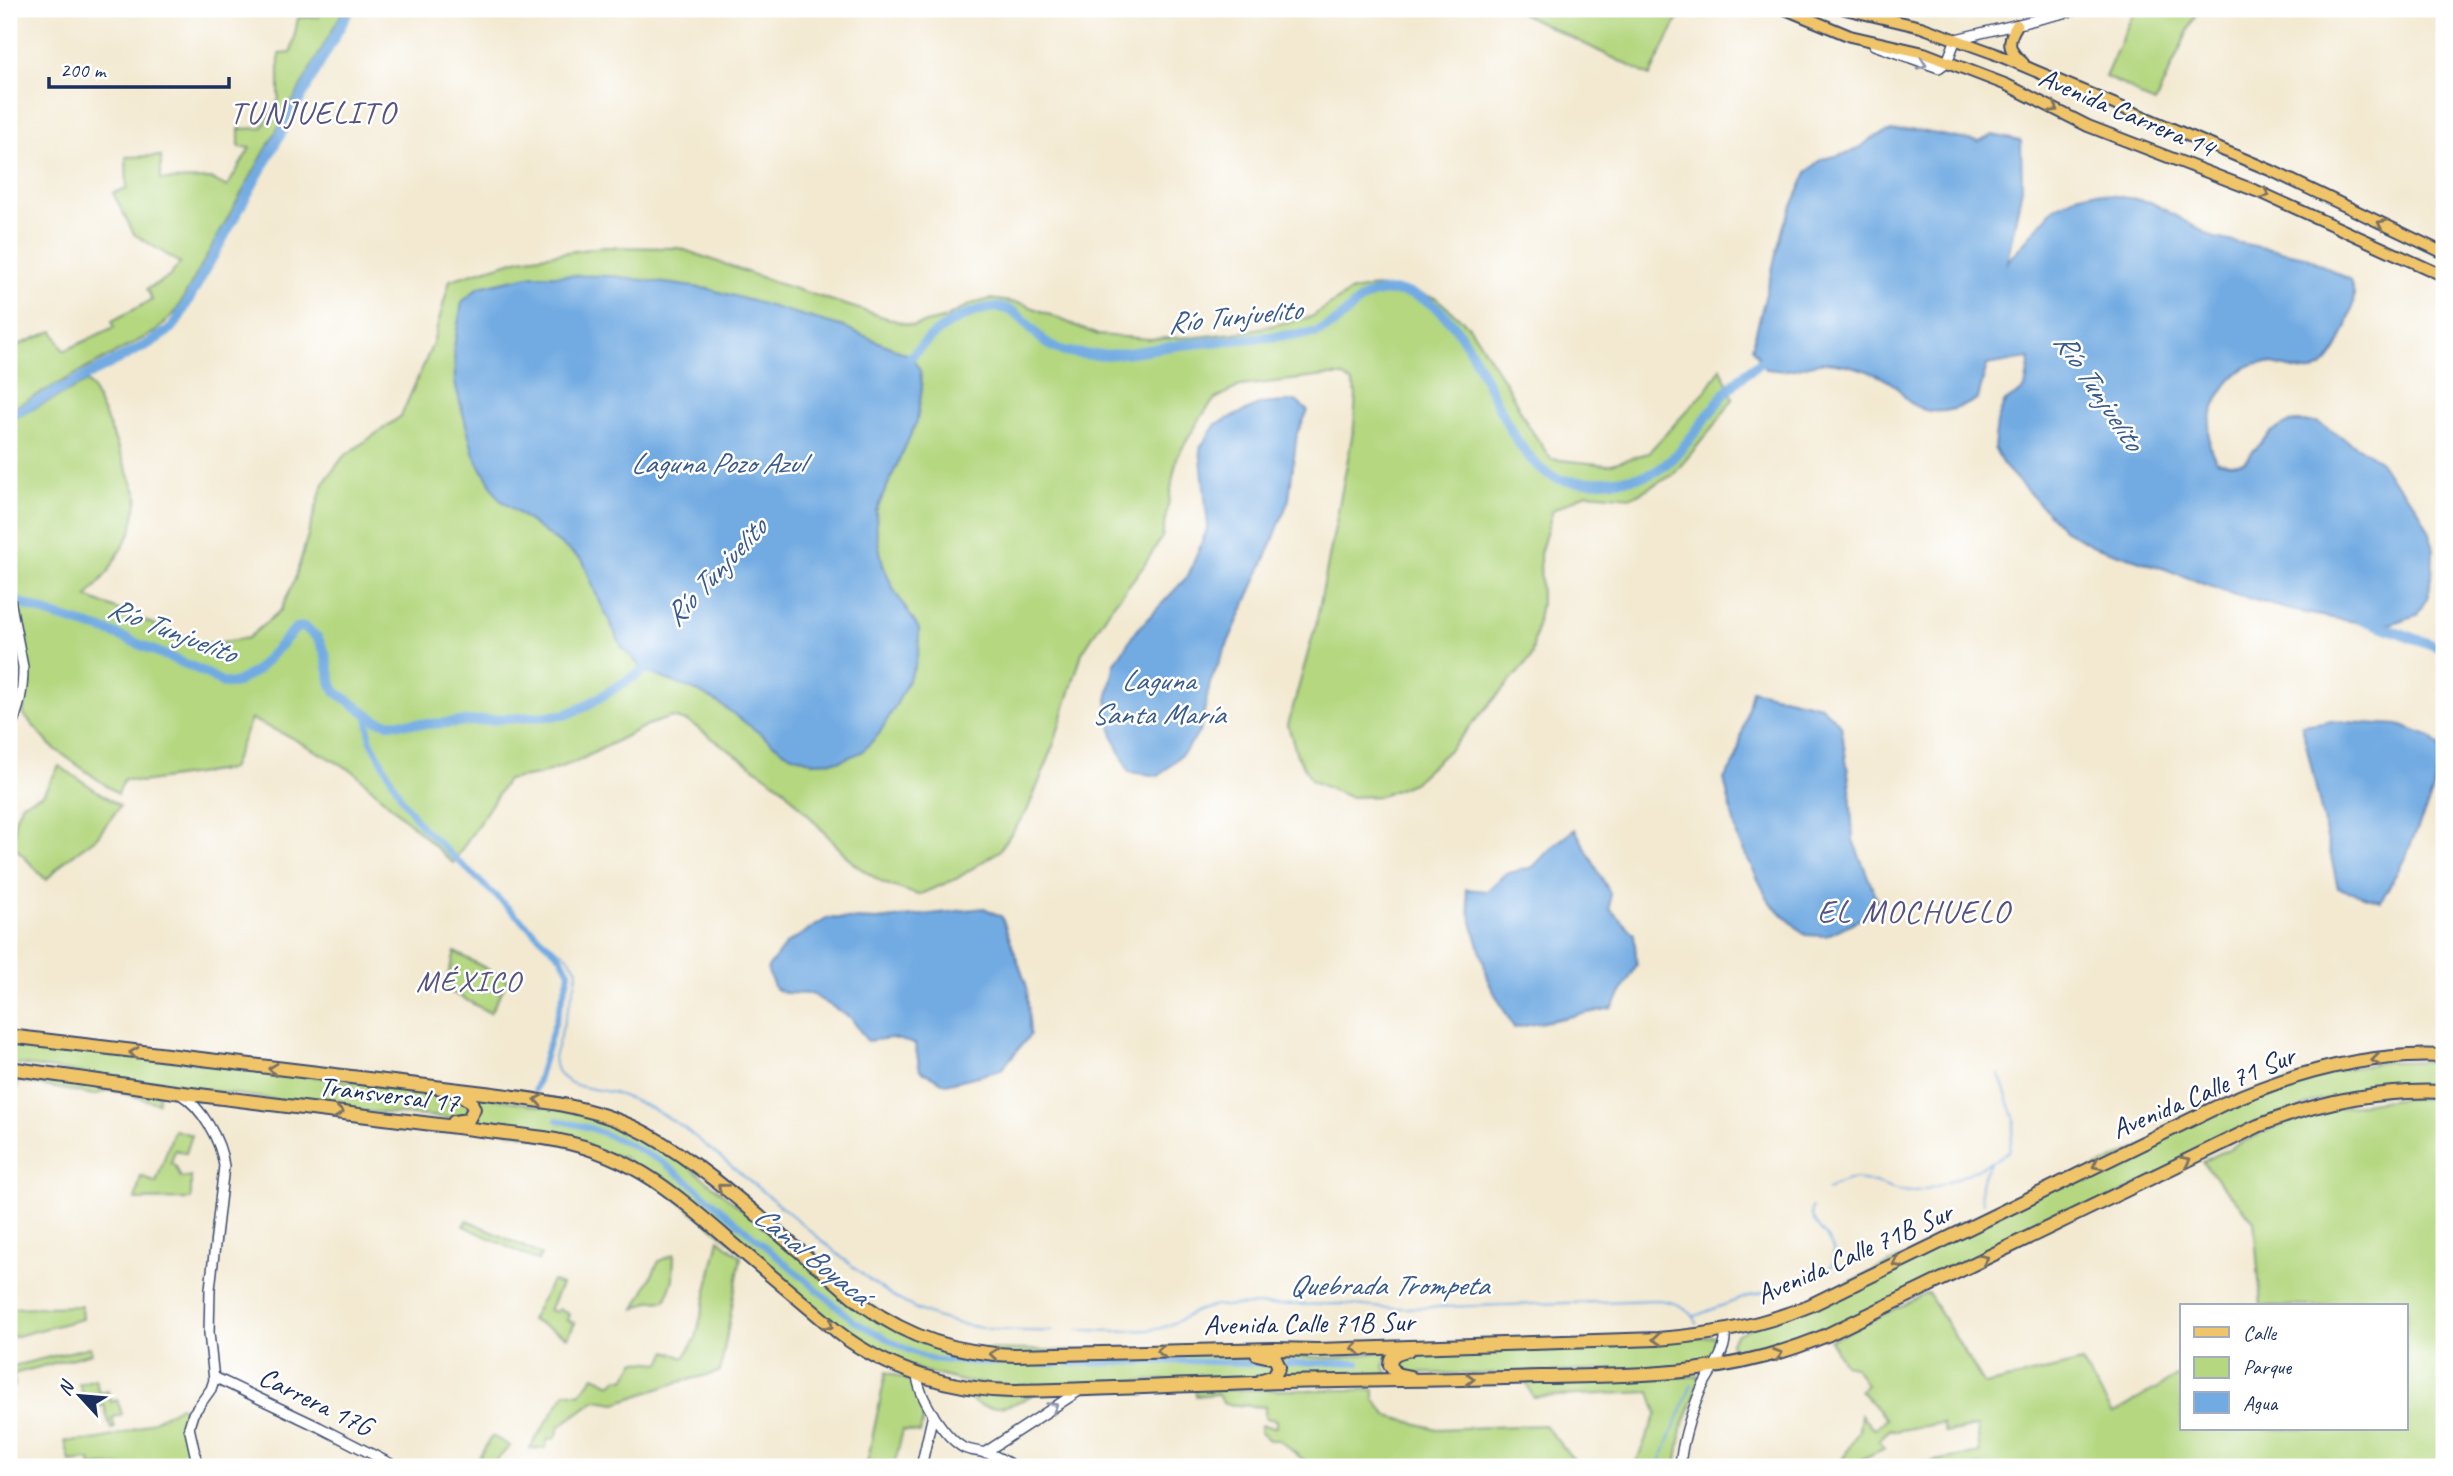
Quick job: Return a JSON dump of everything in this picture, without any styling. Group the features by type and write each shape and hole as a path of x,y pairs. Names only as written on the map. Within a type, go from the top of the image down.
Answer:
{"highway":[{"name":"Transversal 17","path":"9,1036 538,1100 606,1116 645,1133 685,1158 853,1297 892,1324 934,1342 972,1351 1005,1355 1063,1354"},
{"name":"Avenida Calle 71 Sur","path":"2068,1179 2223,1104 2278,1081 2347,1063 2404,1056 2444,1056"},
{"name":"Transversal 17","path":"9,1068 175,1092 559,1140 597,1151 635,1168 668,1188 845,1338 868,1352 917,1374"},
{"path":"438,1088 468,1098 474,1105 474,1112 468,1120 440,1124"},
{"name":"Avenida Calle 71 Sur","path":"2080,1212 2258,1126 2290,1114 2332,1101 2369,1095 2406,1091 2444,1092"},
{"name":"Avenida Calle 71B Sur","path":"1063,1354 1317,1350 1658,1339 1725,1331 1772,1320 1811,1305 2068,1179"},
{"name":"Avenida Calle 71B Sur","path":"917,1374 958,1385 992,1390 1666,1374 1712,1369 1772,1356 1812,1342 2080,1212"},
{"path":"1441,1380 1399,1375 1392,1370 1390,1362 1399,1352 1446,1345"},
{"path":"1229,1350 1275,1358 1279,1367 1274,1376 1267,1379 1231,1385"}],"main road":[{"name":"Avenida Carrera 14","path":"1785,9 1850,36 1903,47 2022,91 2102,131 2274,198 2444,276"},
{"name":"Avenida Carrera 14","path":"1846,9 1922,27 2030,69 2272,171 2444,253"},
{"path":"2017,25 2009,40 2009,47 2030,69"}],"street":[{"path":"1947,62 1956,40 2081,9"},
{"path":"9,594 23,667 21,699 9,730"},
{"path":"175,1092 193,1103 204,1119 222,1157 224,1179 210,1301 209,1334 213,1381 190,1422 190,1436 198,1467"},
{"path":"204,1119 202,1105 208,1096"},
{"path":"1680,1467 1688,1423 1724,1346 1725,1331"},
{"path":"917,1374 922,1396 933,1414 959,1444 968,1450 984,1453 1016,1467"},
{"name":"Carrera 17G","path":"213,1381 319,1427 397,1467"},
{"path":"984,1453 1082,1389"},
{"path":"921,1467 933,1414"}],"green space":[{"path":"320,9 344,9 175,313 155,332 9,410 9,370 14,369 11,348 53,331 64,351 114,327 112,321 152,300 147,289 169,277 180,263 134,234 113,193 127,189 126,157 161,156 161,180 212,179 227,187 250,148 239,147 239,129 262,128 279,99 279,54 291,53 298,18 319,17"},
{"path":"1513,9 1674,9 1681,12 1650,76"},
{"path":"2135,9 2198,9 2155,103 2105,77"},
{"path":"603,247 679,248 912,326 943,319 971,304 991,299 1024,304 1098,335 1150,339 1242,332 1311,317 1350,292 1371,287 1400,289 1436,298 1469,326 1551,459 1608,465 1648,453 1708,388 1721,368 1733,399 1673,475 1632,497 1587,493 1553,510 1540,554 1541,603 1531,658 1450,749 1413,783 1381,796 1349,797 1312,781 1297,755 1288,725 1316,624 1354,426 1356,394 1352,383 1343,376 1325,376 1240,386 1215,399 1177,457 1162,537 1082,653 1051,753 1027,811 999,851 956,879 918,895 883,883 854,864 782,787 689,722 672,717 647,725 578,761 538,775 507,780 453,863 353,771 251,719 231,769 141,782 124,779 118,794 51,746 23,714 28,679 9,541 9,421 87,382 108,423 138,497 131,532 108,572 87,597 203,645 248,638 281,610 295,579 323,484 343,457 401,416 432,346 450,280 520,259"},
{"path":"59,766 120,806 97,837 66,860 46,880 14,846 15,819 22,803 43,794"},
{"path":"455,952 508,980 490,1013 444,988"},
{"path":"9,1041 420,1089 459,1098 469,1105 467,1115 453,1118 359,1111 9,1063"},
{"path":"2444,1061 2444,1088 2316,1101 1831,1330 1746,1357 1733,1351 1731,1341 1737,1334 2244,1099 2298,1078 2385,1062"},
{"path":"9,1075 159,1094 158,1103 110,1090 94,1095 18,1081 9,1113"},
{"path":"474,1095 589,1114 646,1139 690,1167 819,1272 938,1348 1207,1354 1230,1358 1267,1358 1275,1364 1269,1376 1015,1386 965,1382 919,1370 853,1338 623,1157 474,1124 480,1109"},
{"path":"2405,1098 2444,1099 2444,1467 1917,1467 1918,1464 1980,1453 1977,1427 1945,1433 1942,1423 1895,1431 1890,1429 1879,1440 1885,1448 1845,1467 1838,1467 1859,1430 1861,1415 1873,1429 1886,1419 1860,1390 1866,1385 1854,1366 1844,1364 1830,1340 1928,1293 1985,1385 2082,1362 2113,1414 2180,1374 2180,1430 2408,1430 2408,1304 2261,1304 2254,1221 2202,1162 2264,1132 2313,1114"},
{"path":"174,1130 192,1135 186,1153 175,1150 171,1163 175,1165 181,1178 191,1177 191,1199 135,1200 141,1176 156,1183"},
{"path":"467,1220 541,1255 538,1261 464,1226"},
{"path":"719,1239 741,1257 720,1372 679,1382 616,1403 596,1400 560,1426 555,1439 548,1438 545,1449 530,1448 566,1392 580,1394 594,1376 611,1384 618,1378 625,1379 636,1361 661,1363 667,1351 684,1358 696,1338"},
{"path":"674,1254 673,1279 666,1300 651,1301 635,1309 659,1261"},
{"path":"552,1281 561,1285 549,1310 556,1312 558,1309 569,1314 567,1320 575,1323 568,1337 531,1320"},
{"path":"81,1306 82,1319 9,1338 9,1308"},
{"path":"1716,1336 1716,1352 1707,1365 1687,1368 1480,1374 1404,1373 1399,1371 1394,1360 1405,1353"},
{"path":"90,1347 92,1353 13,1374 15,1386 9,1388 9,1367"},
{"path":"1389,1351 1384,1367 1388,1374 1279,1379 1278,1355 1337,1358"},
{"path":"886,1372 910,1381 924,1414 920,1433 903,1430 894,1467 867,1463"},
{"path":"1700,1376 1682,1428 1676,1467 1634,1467 1657,1413 1650,1392 1533,1397 1526,1383"},
{"path":"95,1379 99,1393 108,1391 111,1402 117,1400 122,1414 112,1418 115,1428 111,1429 104,1405 93,1408 89,1396 84,1398 79,1384"},
{"path":"1195,1390 1374,1390 1374,1399 1388,1416 1437,1429 1544,1425 1580,1467 1305,1467 1306,1462 1279,1440 1269,1440 1260,1432 1261,1425 1276,1427 1276,1420 1265,1418 1265,1407 1224,1404 1217,1394 1196,1396"},
{"path":"964,1392 1032,1395 1006,1406 987,1407 971,1400"},
{"path":"180,1406 190,1414 184,1433 194,1467 91,1467 90,1460 70,1462 65,1441 96,1440 125,1433"},
{"path":"492,1436 510,1446 492,1465 479,1457"}],"water":[{"path":"1915,130 1979,142 1993,135 2021,141 2022,188 2007,262 2053,209 2076,196 2093,192 2151,202 2215,238 2305,256 2350,280 2354,295 2353,304 2341,340 2328,361 2312,371 2261,363 2242,370 2231,379 2215,406 2210,421 2211,449 2217,461 2230,464 2244,462 2271,432 2290,422 2317,422 2378,459 2390,477 2416,505 2430,532 2433,551 2432,578 2428,596 2417,615 2390,624 2349,621 2294,611 2228,593 2094,546 2063,529 2003,465 1994,448 1997,422 2004,403 2025,389 2030,358 1987,365 1978,399 1943,411 1916,407 1888,381 1850,366 1822,363 1787,370 1766,369 1752,347 1784,224 1807,172 1822,159 1849,153 1872,138 1891,131"},
{"name":"Laguna Pozo Azul","path":"533,275 613,276 709,289 844,327 911,356 920,370 922,388 917,421 876,511 883,565 894,590 919,629 919,648 915,666 897,703 879,734 862,752 839,761 812,762 785,752 720,704 699,692 644,671 622,647 583,561 499,499 474,455 455,383 454,347 462,302 479,287"},
{"name":"Laguna Santa María","path":"1296,401 1308,411 1297,433 1289,499 1210,683 1200,731 1185,751 1159,776 1129,772 1113,736 1107,700 1115,663 1135,632 1188,576 1208,527 1200,448 1216,424 1261,404"},
{"path":"1752,690 1821,706 1841,725 1850,786 1853,840 1881,909 1826,936 1805,935 1770,903 1738,840 1724,779 1736,760"},
{"path":"2330,721 2399,725 2429,736 2442,749 2432,794 2406,856 2381,901 2338,888 2302,725"},
{"path":"1575,829 1610,893 1610,909 1634,934 1637,965 1612,1008 1514,1028 1490,985 1470,915 1466,889 1487,891 1505,874 1533,867 1553,846"},
{"path":"984,908 1002,917 1027,987 1030,1035 1001,1070 946,1084 920,1070 915,1044 892,1038 867,1041 851,1018 811,994 786,993 775,989 767,969 786,944 828,918 877,920"}],"waterway":[{"path":"9,416 150,343 176,323 350,9"},
{"name":"Río Tunjuelito","path":"903,368 919,348 940,330 964,316 989,308 1000,308 1016,314 1041,339 1055,348 1072,353 1101,355 1315,333 1336,322 1368,296 1380,292 1412,295 1438,309 1459,333 1525,452 1552,477 1589,482 1639,477 1661,468 1682,449 1734,384 1770,356"},
{"name":"Río Tunjuelito","path":"9,599 110,632 202,671 223,683 234,684 256,671 296,628 304,627 318,638 336,692 376,720 387,723 430,724 564,715 584,707 656,663"},
{"name":"Río Tunjuelito","path":"2361,619 2444,649"},
{"path":"367,713 370,739 402,799 421,826 561,957 569,972 535,1090"},
{"path":"530,929 568,956 577,970 554,1057 560,1076 571,1083 632,1100 683,1127 868,1279 912,1307 974,1327 1053,1331"},
{"path":"1995,1160 2009,1151 2015,1120 1999,1074"},
{"name":"Canal Boyacá","path":"557,1120 590,1128 664,1163 854,1321 912,1352 930,1359 961,1362 1060,1364"},
{"path":"1827,1191 1851,1180 1873,1182 1905,1192 1916,1191 1946,1183 1993,1161"},
{"path":"1983,1203 1982,1182 1990,1164"},
{"path":"1695,1316 1752,1295 1804,1281 1829,1269 1834,1258 1833,1248 1816,1225 1811,1213 1812,1207"},
{"name":"Quebrada Trompeta","path":"1078,1330 1153,1330 1201,1309 1217,1306 1343,1304 1409,1308 1659,1300 1682,1307 1691,1313 1697,1323"},
{"name":"Canal Boyacá","path":"1069,1364 1186,1361 1266,1364"},
{"name":"Canal Boyacá","path":"1287,1363 1358,1363"},
{"name":"Quebrada Trompeta","path":"1658,1467 1692,1384"}],"district":[{"name":"TUNJUELITO","path":"313,112"},
{"name":"EL MOCHUELO","path":"1914,911"},
{"name":"MÉXICO","path":"469,981"}]}
